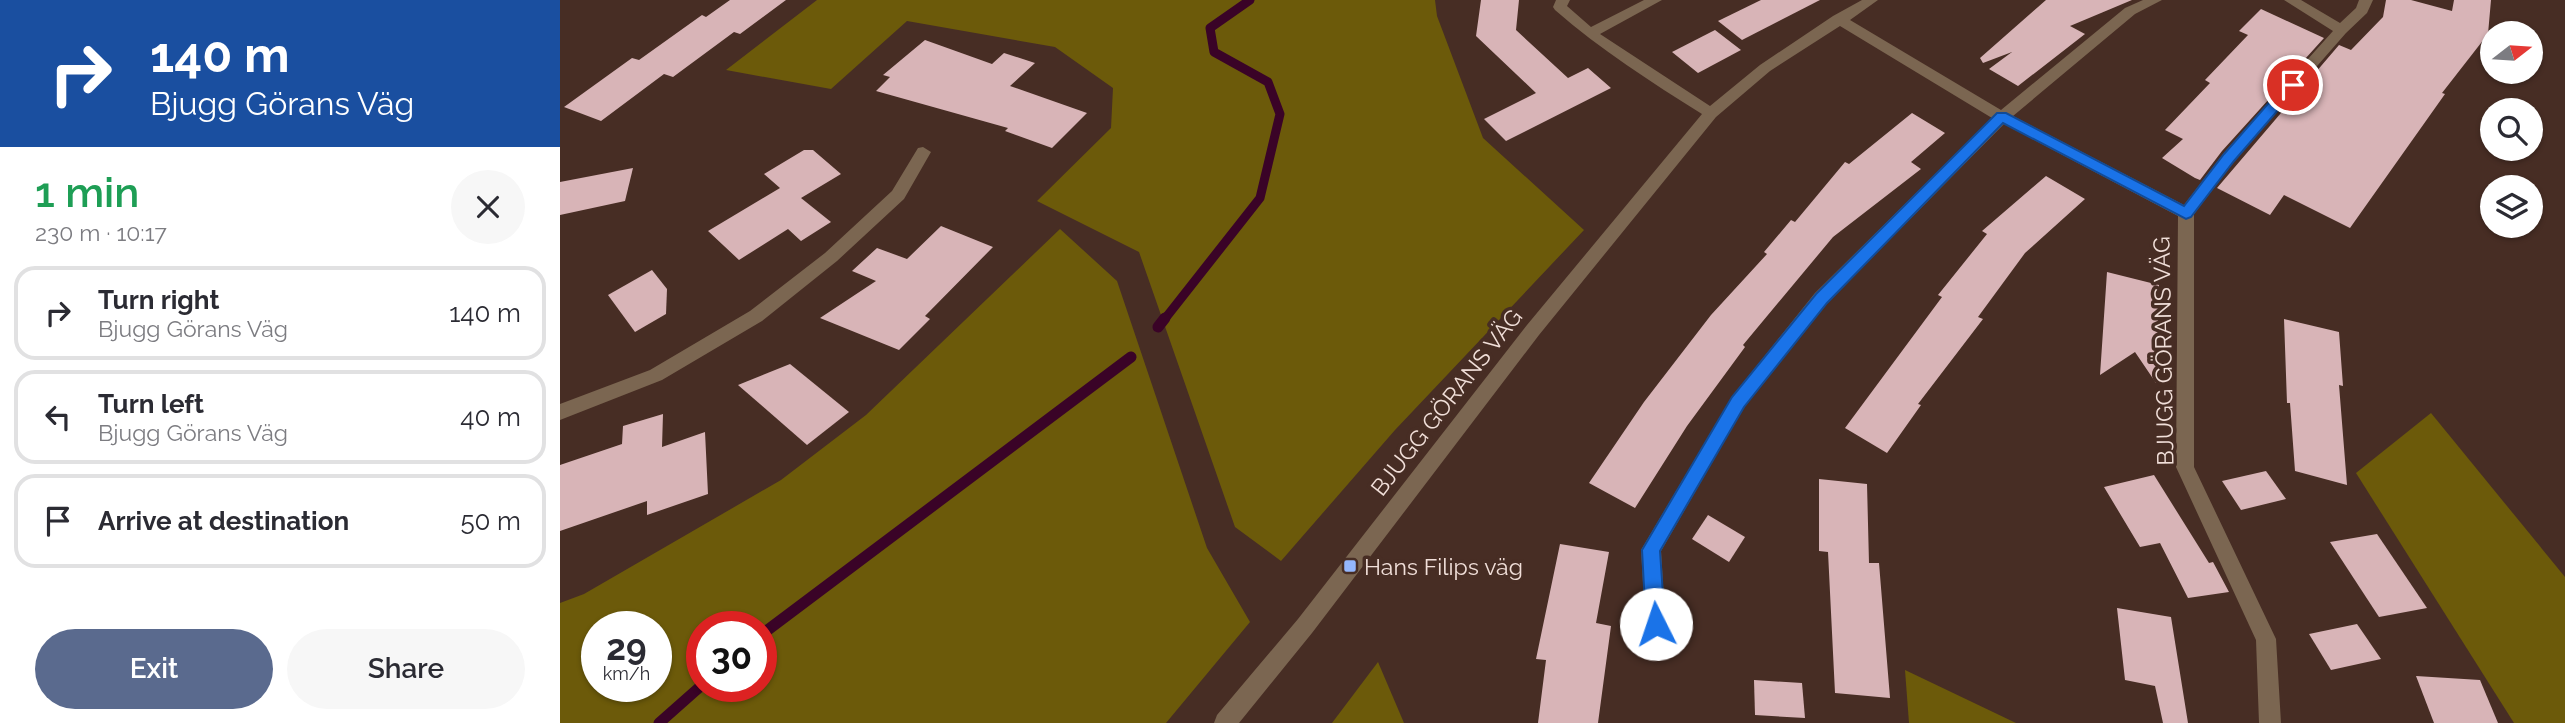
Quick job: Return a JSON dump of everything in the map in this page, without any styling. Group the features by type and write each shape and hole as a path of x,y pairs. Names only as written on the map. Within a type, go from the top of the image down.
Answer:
{"street":[{"path":"1563,0 1560,7 1590,33 1710,113"},
{"path":"1590,33 1655,0"},
{"name":"BJUGG GÖRANS VÄG","path":"1225,723 1305,626 1533,330 1710,113 1765,68 1871,0"},
{"path":"1657,648 1651,550 1738,402 1821,298 2001,117 2130,11 2155,0"},
{"path":"2291,0 2341,30"},
{"name":"BJUGG GÖRANS VÄG","path":"2270,723 2266,639 2185,467 2186,213 2229,157 2341,30 2362,10 2366,0"},
{"name":"BJUGG GÖRANS VÄG","path":"1838,19 2001,117 2186,213"},
{"path":"560,412 656,374 756,316 831,257 898,194 923,152"}],"shaded area":[{"path":"817,0 1435,0 1437,16 1483,138 1584,230 1395,430 1281,561 1235,527 1139,252 1037,201 1111,128 1113,88 1055,47 907,21 831,89 726,70"},
{"path":"1060,229 1117,281 1207,548 1250,622 1166,723 560,723 560,603 584,594 781,480 866,415"},
{"path":"2431,413 2565,577 2565,723 2514,723 2356,473"},
{"path":"1378,662 1404,723 1332,723"},
{"path":"1905,670 2016,723 1909,723"}],"building":[{"path":"730,0 786,0 740,34 734,32 673,77 664,74 601,121 564,107 632,58 639,60 702,15 706,17"},
{"path":"1481,0 1519,0 1516,30 1568,78 1588,68 1611,88 1506,141 1484,119 1536,93 1476,36"},
{"path":"1761,0 1820,0 1742,40 1718,21"},
{"path":"2046,0 2132,0 2070,26 2085,34 2018,86 1989,69 2012,52 1983,63 1980,58"},
{"path":"2386,0 2411,0 2452,11 2454,0 2491,0 2489,21 2480,21 2480,44 2442,93 2445,94 2350,228 2284,195 2270,215 2217,188 2339,45 2351,50 2383,17"},
{"path":"2261,9 2324,38 2222,151 2200,180 2162,158 2183,139 2165,130 2210,83 2205,80 2248,35 2239,31"},
{"path":"1715,30 1741,50 1698,73 1672,52"},
{"path":"925,40 992,64 1004,53 1035,63 1010,86 1087,113 1052,148 1005,131 1008,128 876,91 890,77 883,75"},
{"path":"1912,113 1945,133 1911,162 1921,169 1833,237 1743,345 1745,347 1687,426 1635,508 1589,483 1644,402 1711,315 1767,254 1764,252 1791,220 1795,222 1845,162 1849,164"},
{"path":"804,150 813,150 841,174 801,198 831,222 801,241 788,229 739,260 708,231 780,188 764,174"},
{"path":"633,168 625,201 560,215 560,182"},
{"path":"2046,176 2085,199 2025,253 1978,317 1983,319 1918,404 1921,405 1887,453 1845,428 1942,297 1938,295 1987,234 1982,231"},
{"path":"941,226 993,247 925,316 930,319 899,350 820,318 876,281 852,271 877,248 907,259"},
{"path":"652,270 667,289 666,314 635,332 608,295"},
{"path":"2107,272 2159,285 2156,383 2135,352 2100,375"},
{"path":"2284,319 2339,332 2343,386 2339,385 2347,485 2295,471 2290,403 2287,403"},
{"path":"790,364 849,412 807,445 738,385"},
{"path":"663,414 662,447 705,432 708,494 647,515 647,501 560,531 560,465 622,444 623,426"},
{"path":"2266,471 2286,499 2241,510 2222,481"},
{"path":"2154,475 2209,563 2213,562 2229,592 2188,598 2160,543 2140,547 2104,487"},
{"path":"1819,479 1867,484 1869,563 1879,563 1890,698 1835,693 1828,552 1819,551"},
{"path":"1708,515 1745,537 1729,562 1692,539"},
{"path":"2377,534 2427,608 2379,617 2330,542"},
{"path":"1560,544 1609,552 1596,623 1611,626 1598,723 1538,723 1546,660 1536,659"},
{"path":"2117,608 2171,617 2188,723 2163,723 2155,686 2125,680"},
{"path":"2357,624 2381,659 2331,670 2309,634"},
{"path":"2416,676 2480,680 2498,723 2434,723"},
{"path":"1754,680 1802,683 1805,718 1755,715"}],"waterway":[{"path":"1164,320 1260,198 1280,114 1268,82 1214,52 1210,28 1250,0"},
{"path":"1158,327 1165,318"},
{"path":"777,623 1131,357"},
{"path":"659,723 686,699"}],"place":[{"name":"Hans Filips väg","path":"1350,566"}],"route":[{"path":"1656,624 1651,550 1738,402 1821,298 2001,117 2186,213 2229,157 2293,85"}]}
